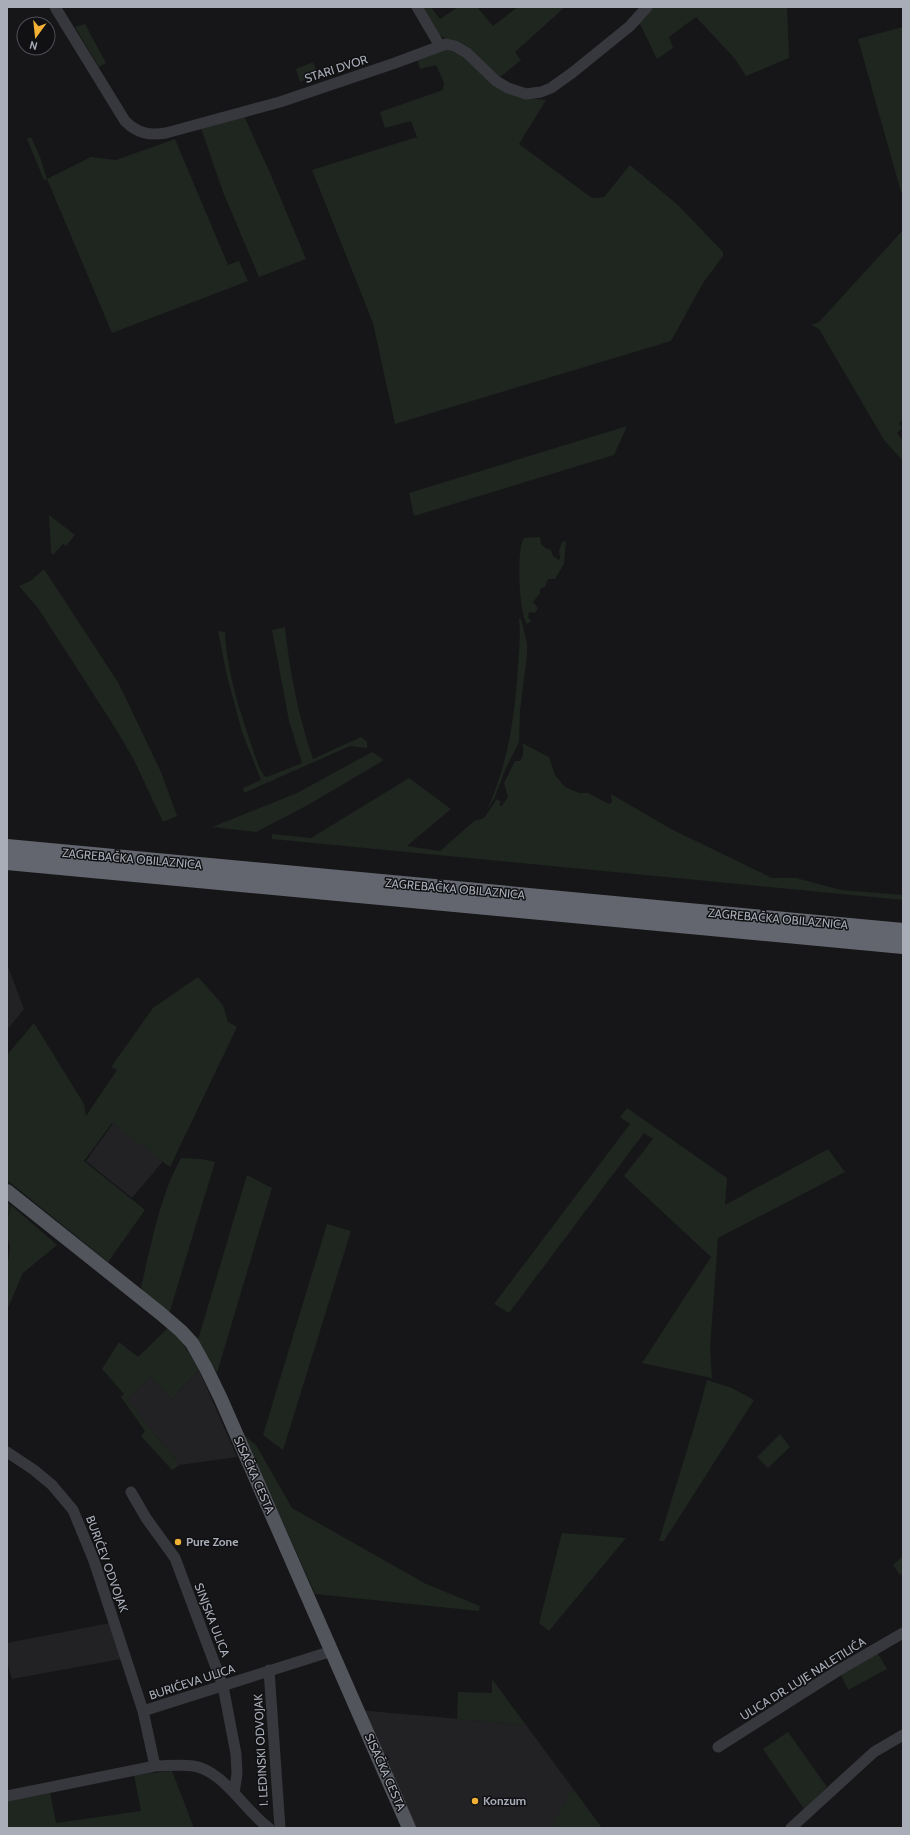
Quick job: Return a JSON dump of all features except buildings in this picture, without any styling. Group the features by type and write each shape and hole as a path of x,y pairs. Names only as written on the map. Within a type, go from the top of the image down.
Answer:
{"highway":[{"name":"ZAGREBAČKA OBILAZNICA","path":"7,847 903,931"},
{"name":"ZAGREBAČKA OBILAZNICA","path":"7,862 903,946"}],"main road":[{"name":"SISAČKA CESTA","path":"7,1191 160,1313 181,1331 192,1343 221,1399 410,1828"}],"street":[{"name":"STARI DVOR","path":"55,7 125,121 139,132 151,135 166,133 280,102 440,46 450,44 460,48 501,84 519,93 533,94 546,91 558,84 630,26 647,7"},
{"path":"418,7 440,46"},
{"name":"BURIĆEV ODVOJAK","path":"7,1452 34,1470 52,1485 73,1510 94,1560 143,1712"},
{"name":"SINJSKA ULICA","path":"131,1492 146,1518 175,1558 224,1686 236,1754 237,1774 234,1793"},
{"name":"ULICA DR. LUJE NALETILIĆA","path":"718,1747 839,1670 903,1633"},
{"name":"BURIĆEVA ULICA","path":"155,1766 143,1712 332,1650"},
{"name":"I. LEDINSKI ODVOJAK","path":"269,1670 280,1828"},
{"path":"791,1828 874,1752 903,1735"},
{"path":"7,1796 155,1766 193,1766 205,1770 234,1793 257,1819 269,1828"}],"shaded area":[{"path":"421,7 431,7 440,19 458,7 477,7 493,26 518,7 565,7 515,52 521,60 498,79 457,43 440,36"},
{"path":"652,7 787,7 789,58 746,76 735,59 696,17 669,37 673,48 657,59 639,22"},
{"path":"85,24 106,63 99,67 75,27"},
{"path":"903,27 903,193 901,192 858,39"},
{"path":"449,47 529,98 546,100 519,144 592,198 604,197 630,165 679,206 723,252 723,256 703,283 671,341 395,424 373,323 312,170 417,137 411,121 385,128 380,112 443,90 444,83 436,65 420,69 417,59"},
{"path":"313,62 318,74 300,82 296,69"},
{"path":"244,116 306,259 259,277 223,192 201,128"},
{"path":"31,137 40,157 47,179 44,180 27,139"},
{"path":"175,139 228,265 239,261 248,281 112,333 47,179 91,157 116,160"},
{"path":"903,230 903,418 899,424 902,428 897,433 903,441 903,461 884,440 819,329 811,325 819,322"},
{"path":"627,426 614,455 414,516 409,493"},
{"path":"49,515 75,535 66,546 63,544 53,555 51,552"},
{"path":"540,537 541,544 545,548 551,550 553,556 559,560 559,551 562,542 566,541 564,564 555,579 548,579 545,587 540,589 540,593 533,602 538,608 535,613 529,612 528,617 531,621 527,624 524,618 520,595 520,554 524,538"},
{"path":"44,569 119,684 161,772 177,816 163,822 134,760 114,726 40,611 19,586 32,580"},
{"path":"519,619 521,619 527,643 527,655 520,711 519,742 506,768 494,799 487,810 500,775 509,740 517,684 520,631"},
{"path":"285,627 295,694 313,759 361,737 367,742 367,748 350,746 244,793 243,788 261,780 242,732 227,676 218,631 225,632 229,666 237,700 259,767 264,776 267,777 302,763 289,721 272,630"},
{"path":"522,743 549,757 555,775 565,787 579,793 588,793 609,804 612,802 611,794 671,829 772,878 796,878 841,890 903,895 903,900 272,839 272,834 311,838 409,778 451,809 407,846 440,851 474,821 484,818 497,799 501,802 499,805 502,806 508,797 504,783 515,761 520,761 523,755"},
{"path":"372,752 384,760 308,805 256,832 212,827 297,793"},
{"path":"7,964 24,1009 7,1030"},
{"path":"198,977 223,1005 228,1022 237,1027 170,1167 112,1123 84,1161 145,1210 108,1262 7,1180 7,1055 34,1023 84,1104 86,1116 117,1070 111,1067 153,1008"},
{"path":"627,1108 727,1178 725,1205 828,1149 845,1172 718,1238 710,1349 712,1378 642,1363 711,1257 624,1176 653,1139 644,1133 509,1313 494,1304 630,1124 620,1117"},
{"path":"114,1122 164,1160 132,1198 86,1161"},
{"path":"181,1158 201,1159 215,1162 169,1314 144,1294 141,1287 162,1205 173,1173"},
{"path":"247,1175 272,1188 217,1373 208,1357 197,1343"},
{"path":"7,1202 10,1205 7,1223"},
{"path":"11,1205 57,1245 23,1273 7,1310 7,1269 10,1247 7,1234 7,1223"},
{"path":"327,1224 351,1231 283,1450 263,1435"},
{"path":"168,1328 181,1340 199,1370 172,1399 150,1377 127,1400 180,1465 172,1470 141,1436 145,1431 121,1397 124,1394 102,1369 119,1342 138,1357"},
{"path":"199,1370 237,1457 180,1465 127,1400 150,1377 172,1399"},
{"path":"707,1380 732,1388 754,1400 664,1541 659,1541 690,1441"},
{"path":"780,1434 790,1447 768,1468 757,1457"},
{"path":"244,1435 256,1445 292,1508 426,1584 480,1606 479,1611 315,1594"},
{"path":"562,1533 626,1538 549,1631 539,1623"},
{"path":"903,1556 903,1573 900,1575 893,1565"},
{"path":"110,1623 121,1659 12,1679 7,1662 7,1643"},
{"path":"877,1652 887,1669 848,1690 840,1673"},
{"path":"492,1679 526,1725 457,1719 458,1692 492,1693"},
{"path":"358,1710 526,1725 574,1790 568,1794 553,1828 409,1828"},
{"path":"788,1732 827,1787 804,1809 763,1749"},
{"path":"172,1771 194,1828 7,1828 7,1800 50,1792 56,1823 141,1811 134,1775"},
{"path":"574,1790 602,1828 553,1828 568,1794"}],"place":[{"name":"Pure Zone","path":"178,1542"},
{"name":"Konzum","path":"475,1801"}]}
